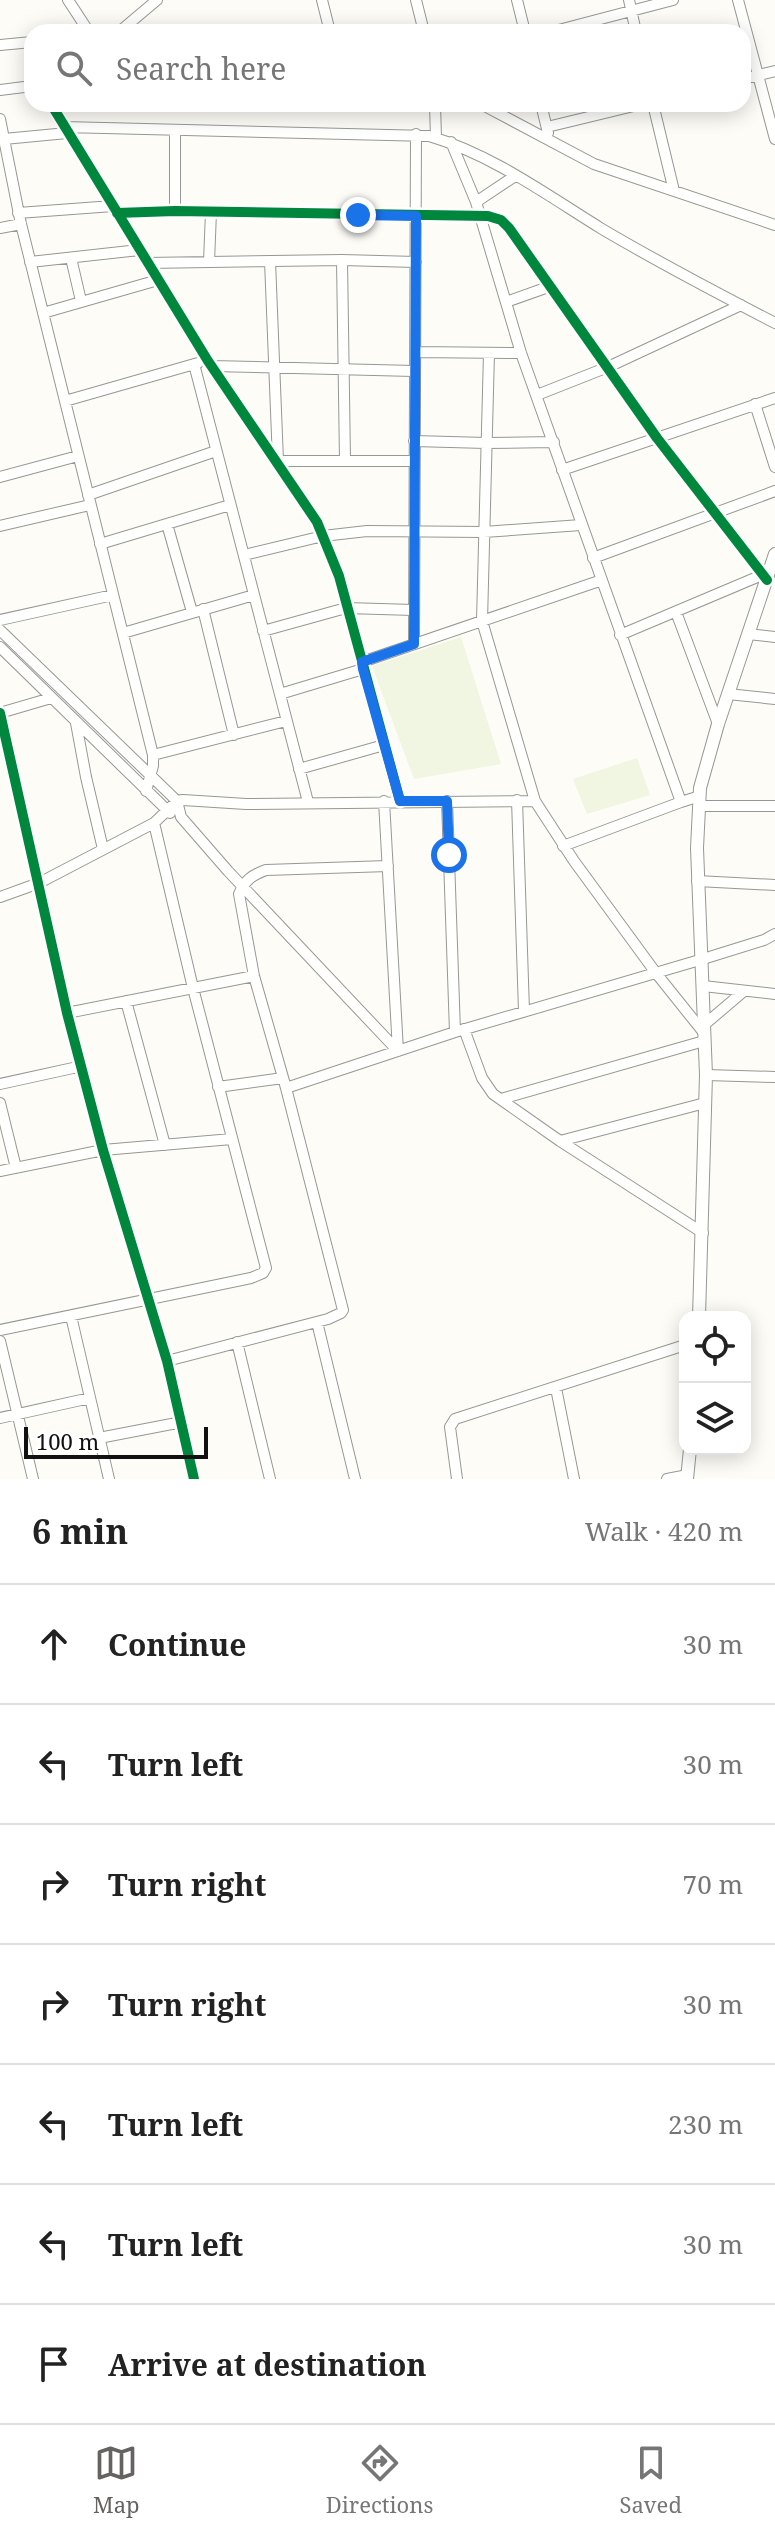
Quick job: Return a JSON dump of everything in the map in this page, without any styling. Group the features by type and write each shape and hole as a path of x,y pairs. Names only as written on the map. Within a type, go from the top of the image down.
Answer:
{"street":[{"path":"68,0 84,24"},
{"path":"322,0 328,24"},
{"path":"416,0 422,24"},
{"path":"517,0 523,24"},
{"path":"575,24 630,6 673,0"},
{"path":"738,0 744,24"},
{"path":"128,24 154,1"},
{"path":"0,45 24,43"},
{"path":"751,49 775,139"},
{"path":"751,77 775,71"},
{"path":"0,90 24,87"},
{"path":"55,112 210,364 278,461 323,536 339,576 400,801"},
{"path":"435,112 436,138"},
{"path":"496,112 574,155 624,176 775,225"},
{"path":"543,112 550,142"},
{"path":"547,127 609,112"},
{"path":"655,112 674,191"},
{"path":"0,119 19,218 153,755 146,791"},
{"path":"4,139 65,130 416,134 436,138 451,142 515,176 606,231 775,323"},
{"path":"175,131 175,211"},
{"path":"414,644 416,134"},
{"path":"451,142 476,202 521,353 681,802"},
{"path":"476,202 515,176"},
{"path":"0,228 19,218 115,210 493,217 509,228 657,438 764,578"},
{"path":"209,262 211,212"},
{"path":"30,262 139,250"},
{"path":"71,258 81,301"},
{"path":"342,260 345,461"},
{"path":"270,261 278,461"},
{"path":"147,263 416,262"},
{"path":"43,313 158,280"},
{"path":"506,302 551,286"},
{"path":"537,395 608,367 741,305"},
{"path":"415,352 521,353"},
{"path":"489,353 482,621 535,801 563,846 704,1033"},
{"path":"65,401 194,364 414,371"},
{"path":"194,364 308,802"},
{"path":"562,470 775,398"},
{"path":"755,404 775,467"},
{"path":"414,441 554,442"},
{"path":"0,526 89,500 216,451"},
{"path":"0,477 78,456"},
{"path":"278,461 414,461"},
{"path":"593,558 775,491"},
{"path":"100,544 230,505"},
{"path":"167,524 234,735"},
{"path":"244,555 323,536 367,531 484,532 581,525"},
{"path":"699,1311 706,1075 697,881 700,801 706,763 764,578 775,554"},
{"path":"620,635 764,578"},
{"path":"280,694 362,666 414,644 602,580"},
{"path":"0,620 113,595"},
{"path":"123,633 254,595"},
{"path":"263,631 346,608 414,610"},
{"path":"676,612 718,724"},
{"path":"0,630 177,801 181,817 398,1051"},
{"path":"748,634 775,637"},
{"path":"0,647 167,812 181,817"},
{"path":"728,694 775,699"},
{"path":"51,698 0,713 67,1013 103,1150 167,1361 194,1479"},
{"path":"153,755 286,721"},
{"path":"76,723 103,849"},
{"path":"299,769 384,745"},
{"path":"0,897 39,883 154,823 177,801 189,799 246,804 535,801"},
{"path":"517,800 524,1011"},
{"path":"384,801 398,1051"},
{"path":"447,801 460,1030 486,1087 560,1141 703,1233"},
{"path":"563,846 681,802 775,806"},
{"path":"0,1330 258,1276 266,1268 193,988 154,823"},
{"path":"167,1361 336,1317 343,1310 254,976 239,903 242,886 253,875 266,870 388,866"},
{"path":"697,881 775,885"},
{"path":"218,1087 284,1083 703,959 775,934"},
{"path":"67,1013 254,976"},
{"path":"703,986 775,994"},
{"path":"501,1099 704,1033 744,991"},
{"path":"126,1001 165,1145"},
{"path":"0,1084 82,1066"},
{"path":"706,1075 775,1077"},
{"path":"0,1103 16,1168"},
{"path":"560,1141 705,1103"},
{"path":"0,1171 103,1150 232,1139"},
{"path":"71,1316 109,1479"},
{"path":"317,1322 355,1479"},
{"path":"0,1341 33,1479"},
{"path":"237,1342 270,1479"},
{"path":"457,1479 450,1427 455,1419 679,1347"},
{"path":"556,1388 574,1479"},
{"path":"0,1418 90,1398"},
{"path":"99,1438 182,1422"},
{"path":"667,1479 688,1477 690,1455"}],"green space":[{"path":"461,637 501,764 414,779 372,666"},
{"path":"637,758 650,795 587,814 573,779"}],"cycle path":[{"path":"56,112 208,361 317,522 339,576 400,801"},
{"path":"117,213 175,211 488,216 501,220 657,438 767,580"},
{"path":"0,713 67,1013 103,1150 167,1361 194,1479"}],"route":[{"path":"358,215 416,216 414,644 362,662 400,801 447,801 449,855"}]}
